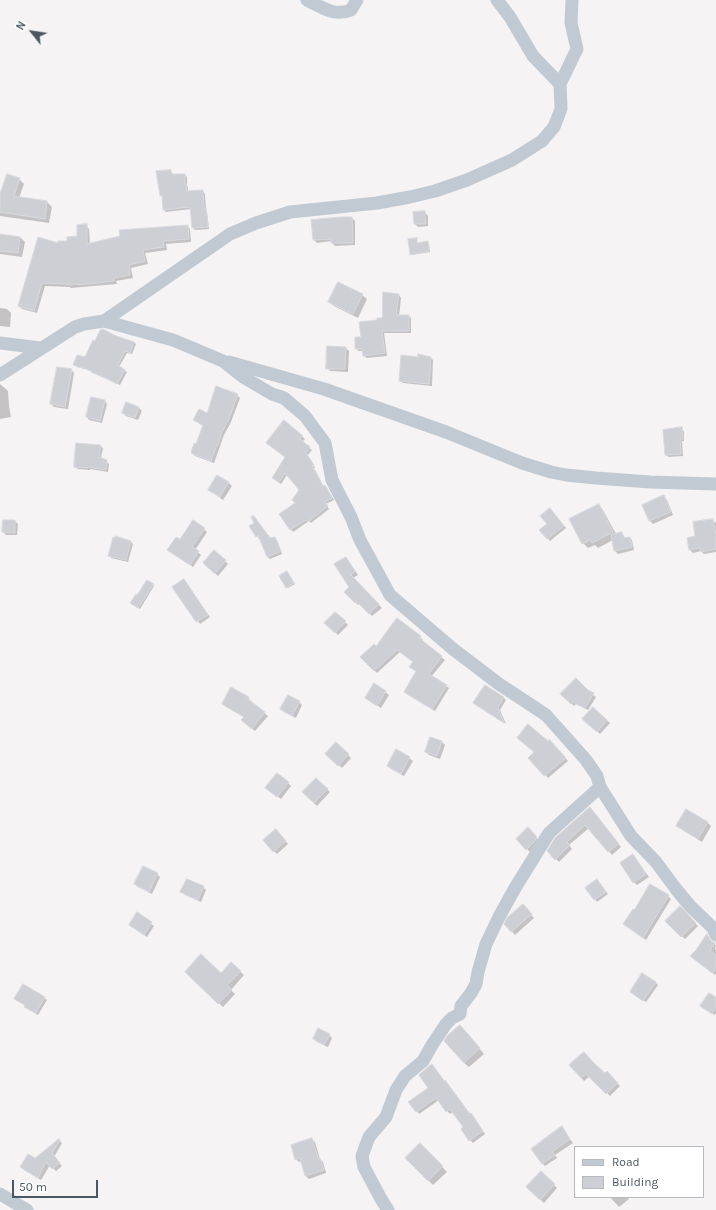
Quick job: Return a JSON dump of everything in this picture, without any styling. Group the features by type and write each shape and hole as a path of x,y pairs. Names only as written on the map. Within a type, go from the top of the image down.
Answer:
{"street":[{"path":"307,0 327,10 341,13 351,10 357,0"},
{"path":"497,0 510,17 533,56 560,84"},
{"path":"104,321 216,243 230,234 256,223 296,211 377,203 429,193 467,180 512,160 542,141 554,127 561,109 560,84 578,49 571,24 572,0"},
{"path":"0,375 75,327 104,321 173,340 223,361 324,389 446,432 522,463 551,472 596,478 716,484"},
{"path":"0,343 40,348"},
{"path":"223,361 243,377 272,394 284,398 305,416 325,442 332,480 351,517 360,540 390,595 453,650 499,684 546,715 586,760 597,776 600,787 631,836 656,862 676,889 690,906 712,928 716,935"},
{"path":"388,1210 362,1162 362,1156 369,1137 386,1117 396,1090 405,1076 423,1061 446,1024 452,1018 460,1014 462,1006 476,984 486,944 499,917 549,833 600,787"},
{"path":"0,1194 27,1210"}],"building":[{"path":"171,170 171,174 185,174 187,191 203,190 204,208 206,208 208,227 192,228 190,207 163,210 162,195 160,196 156,171"},
{"path":"7,174 20,178 14,196 47,201 45,219 0,212 0,194"},
{"path":"425,211 426,224 414,224 413,212"},
{"path":"352,217 353,243 331,243 331,239 313,240 311,220"},
{"path":"87,224 87,244 120,236 119,230 188,225 189,239 163,241 164,247 143,250 145,261 129,265 130,275 114,278 114,281 78,285 42,283 34,311 18,306 38,237 58,243 58,241 67,241 67,237 77,236 77,225"},
{"path":"0,234 20,237 18,253 0,251"},
{"path":"417,238 417,243 428,241 429,251 410,255 408,239"},
{"path":"338,282 363,294 353,314 328,302"},
{"path":"383,292 399,294 396,315 409,315 409,331 382,331 385,353 363,356 362,349 355,349 355,337 361,337 359,322 382,318"},
{"path":"103,329 116,336 134,342 130,353 125,351 118,365 125,370 117,384 91,372 92,371 73,365 77,355 85,357 93,340 95,341 100,330"},
{"path":"327,346 346,347 345,369 326,369"},
{"path":"418,354 431,357 429,384 399,381 401,355 418,357"},
{"path":"57,367 72,369 65,407 50,404"},
{"path":"216,386 238,394 211,461 191,453 203,425 193,420 199,409 207,413"},
{"path":"91,397 105,400 100,421 86,417"},
{"path":"126,402 139,407 135,418 122,413"},
{"path":"284,420 303,436 300,439 310,447 306,453 314,465 312,466 323,486 325,485 332,498 325,502 328,506 308,522 306,520 290,530 279,514 295,503 292,500 299,490 285,473 279,482 272,478 285,457 266,443"},
{"path":"682,427 683,439 680,439 681,454 665,455 663,430"},
{"path":"76,443 101,445 99,457 107,460 106,470 88,467 74,467"},
{"path":"217,475 229,482 220,497 208,490"},
{"path":"664,495 671,512 649,521 642,505"},
{"path":"599,504 613,532 592,543 590,540 582,544 569,519"},
{"path":"550,508 564,526 547,539 539,530 547,524 540,516"},
{"path":"254,516 270,538 275,537 281,551 267,557 258,535 256,537 249,526 254,523 251,517"},
{"path":"713,519 716,535 716,549 701,552 700,548 689,550 687,538 695,536 693,522"},
{"path":"3,520 15,520 15,533 2,532"},
{"path":"193,520 205,528 192,547 199,551 190,565 167,550 176,537 180,539"},
{"path":"622,532 623,538 630,537 632,547 614,551 611,535"},
{"path":"115,536 131,541 126,560 108,556 113,537 115,538"},
{"path":"214,550 226,560 215,574 203,563"},
{"path":"346,557 355,571 351,575 379,604 369,614 344,592 349,587 334,564"},
{"path":"287,571 294,583 286,588 279,576"},
{"path":"184,579 208,615 196,622 172,587"},
{"path":"147,580 154,584 138,608 130,603"},
{"path":"335,612 346,621 335,633 324,623"},
{"path":"397,618 421,636 419,638 442,656 429,674 447,685 432,709 404,692 416,671 409,667 413,662 397,650 374,671 360,657 374,644 376,646"},
{"path":"576,678 588,690 594,693 585,708 573,702 571,704 560,694"},
{"path":"374,683 386,691 377,706 365,698"},
{"path":"485,685 504,697 498,707 504,723 473,703"},
{"path":"231,687 249,697 248,699 265,712 252,729 241,720 244,717 222,704"},
{"path":"288,695 300,701 292,716 280,709"},
{"path":"593,707 607,720 597,732 582,719"},
{"path":"528,724 548,741 549,739 566,758 544,776 528,758 534,752 517,738"},
{"path":"430,737 442,741 437,756 425,752"},
{"path":"336,742 349,754 338,766 325,754"},
{"path":"396,749 410,757 401,774 387,766"},
{"path":"277,773 289,782 277,797 265,788"},
{"path":"316,778 328,789 314,803 302,792"},
{"path":"590,807 619,844 608,852 585,825 567,842 570,845 555,860 547,851 555,838"},
{"path":"686,809 708,822 698,839 676,826"},
{"path":"528,827 537,837 526,850 516,839"},
{"path":"276,829 286,841 273,852 263,840"},
{"path":"633,854 646,874 633,883 620,863"},
{"path":"143,866 158,873 149,892 134,884"},
{"path":"187,879 204,886 198,900 180,892"},
{"path":"597,879 606,892 594,900 585,888"},
{"path":"650,884 669,895 643,938 623,924 633,909 634,910"},
{"path":"523,904 532,914 511,932 504,924 507,918"},
{"path":"680,906 696,923 681,937 665,921"},
{"path":"137,912 152,922 144,935 129,925"},
{"path":"707,934 711,941 715,943 710,951 716,955 716,968 712,973 690,956"},
{"path":"201,954 221,973 231,962 241,971 227,985 232,990 218,1004 185,972"},
{"path":"642,973 656,982 643,1001 630,992"},
{"path":"23,984 45,997 36,1013 24,1007 25,1005 14,999"},
{"path":"709,993 716,997 716,1007 712,1014 700,1006"},
{"path":"460,1025 480,1048 464,1063 444,1041 447,1036"},
{"path":"318,1028 330,1034 324,1045 313,1039"},
{"path":"584,1052 605,1073 607,1071 618,1083 606,1094 586,1074 581,1078 569,1065"},
{"path":"432,1064 470,1114 471,1113 483,1131 469,1141 461,1129 463,1127 450,1109 446,1112 436,1098 416,1112 408,1102 428,1088 419,1075"},
{"path":"562,1126 570,1139 552,1152 555,1155 542,1164 531,1149"},
{"path":"312,1138 318,1158 320,1158 324,1170 305,1176 300,1158 295,1160 291,1145"},
{"path":"59,1139 60,1140 52,1153 60,1163 52,1169 46,1162 38,1178 20,1167 28,1154 35,1158"},
{"path":"420,1143 443,1166 428,1181 405,1158"},
{"path":"541,1171 555,1184 540,1200 526,1187"}]}
